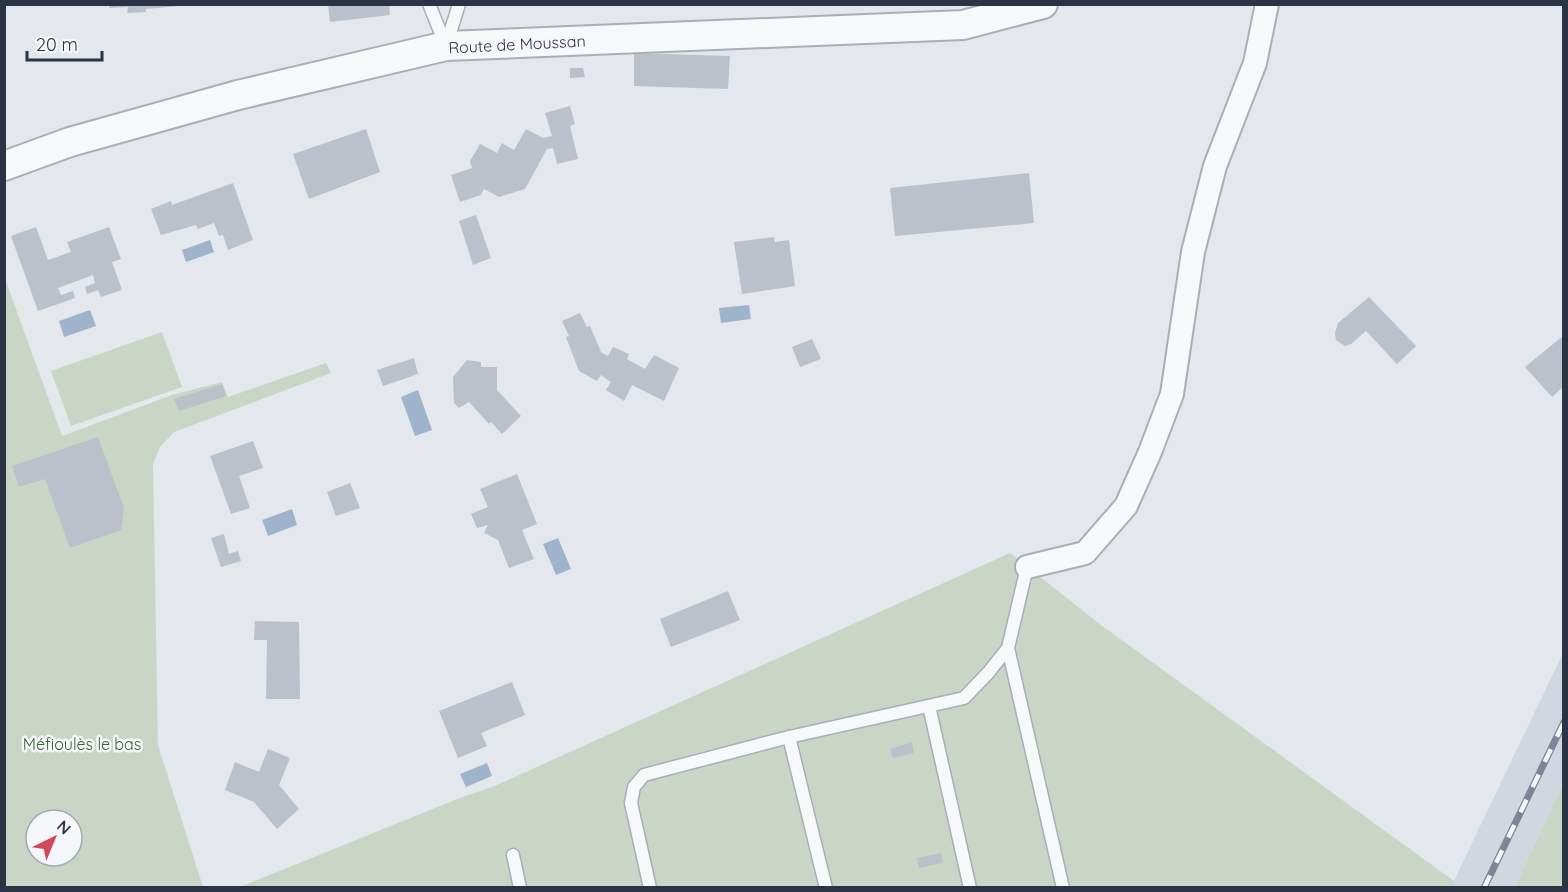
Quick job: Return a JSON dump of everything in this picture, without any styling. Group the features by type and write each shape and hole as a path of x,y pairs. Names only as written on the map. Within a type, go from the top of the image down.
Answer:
{"street":[{"name":"Route de Moussan","path":"4,166 70,142 238,95 446,46 963,25 1043,4"},
{"path":"1026,567 1085,553 1126,506 1150,452 1172,394 1193,252 1212,177 1255,63 1267,4"}],"lane":[{"path":"429,4 446,46"},
{"path":"446,46 459,4"},
{"path":"1026,567 1008,648 1062,888"},
{"path":"650,888 631,803 634,787 645,775 789,737 964,698 1008,648"},
{"path":"929,706 970,888"},
{"path":"789,737 826,888"},
{"path":"513,855 520,888"}],"shaded area":[{"path":"1563,653 1563,784 1515,887 1451,887"}],"green space":[{"name":"Méfioulès le bas","path":"4,276 62,436 172,395 222,382 228,397 326,363 331,373 174,432 160,447 153,464 158,745 203,887 5,887"},
{"path":"162,332 182,387 71,426 51,371"},
{"path":"1010,553 1101,625 1454,881 1451,888 237,888 497,785"},
{"path":"1563,784 1563,887 1515,887"}],"water":[{"path":"210,240 214,252 186,262 182,250"},
{"path":"749,305 751,319 721,323 719,308"},
{"path":"90,310 96,326 64,337 59,321"},
{"path":"418,390 432,430 415,436 401,397"},
{"path":"292,509 297,525 268,536 262,520"},
{"path":"558,538 571,569 556,575 543,544"},
{"path":"487,763 492,776 466,787 460,774"}],"building":[{"path":"109,4 179,4 179,6 127,13 128,7 109,8"},
{"path":"328,4 389,4 390,15 330,22"},
{"path":"634,53 730,56 728,89 634,86"},
{"path":"570,68 583,68 585,77 570,78"},
{"path":"570,106 575,124 570,126 578,159 557,164 553,148 547,149 525,189 499,197 484,189 481,195 460,202 451,175 472,168 470,161 480,144 497,153 502,143 514,150 526,129 543,138 552,136 545,113"},
{"path":"366,129 380,172 309,199 293,154"},
{"path":"1029,173 1034,223 895,236 890,188"},
{"path":"233,183 253,240 228,250 223,235 219,236 214,223 198,229 196,225 161,235 151,209 171,201 172,205"},
{"path":"476,215 491,258 473,265 459,221"},
{"path":"36,227 48,260 71,252 67,242 109,227 121,259 112,262 122,290 101,297 98,290 87,294 85,287 95,283 93,275 58,288 61,295 73,291 75,298 38,311 11,236"},
{"path":"774,237 775,242 789,240 795,286 742,294 734,242"},
{"path":"1369,297 1416,346 1397,364 1366,331 1351,344 1345,346 1336,340 1335,333 1338,323"},
{"path":"580,313 587,327 590,326 601,352 608,356 613,347 629,354 627,359 645,369 654,355 679,368 664,401 632,385 624,401 606,390 611,382 601,375 597,381 579,371 562,321"},
{"path":"1563,336 1563,387 1552,397 1525,367"},
{"path":"812,339 821,359 800,367 792,347"},
{"path":"414,358 418,374 383,386 377,370"},
{"path":"467,360 481,362 481,367 497,367 497,390 521,416 502,434 491,422 489,424 469,402 459,408 454,403 453,377"},
{"path":"222,384 226,396 179,411 174,399"},
{"path":"98,437 124,508 121,530 70,548 45,479 19,487 12,466"},
{"path":"253,441 263,468 239,476 250,508 231,514 210,456"},
{"path":"517,474 537,524 522,530 534,559 509,568 498,540 484,533 488,525 477,528 471,514 488,507 480,489"},
{"path":"350,483 360,508 336,516 327,492"},
{"path":"224,534 229,554 238,551 241,561 221,567 211,538"},
{"path":"728,591 740,620 671,647 660,619"},
{"path":"255,621 299,622 300,699 266,699 267,640 254,640"},
{"path":"512,682 525,715 481,733 487,746 458,758 439,711"},
{"path":"912,742 914,753 893,758 890,749"},
{"path":"268,749 290,758 279,785 299,809 277,829 254,802 225,790 235,762 259,772"},
{"path":"941,853 943,863 919,868 917,858"}],"railway":[{"path":"1484,888 1564,722"}]}
